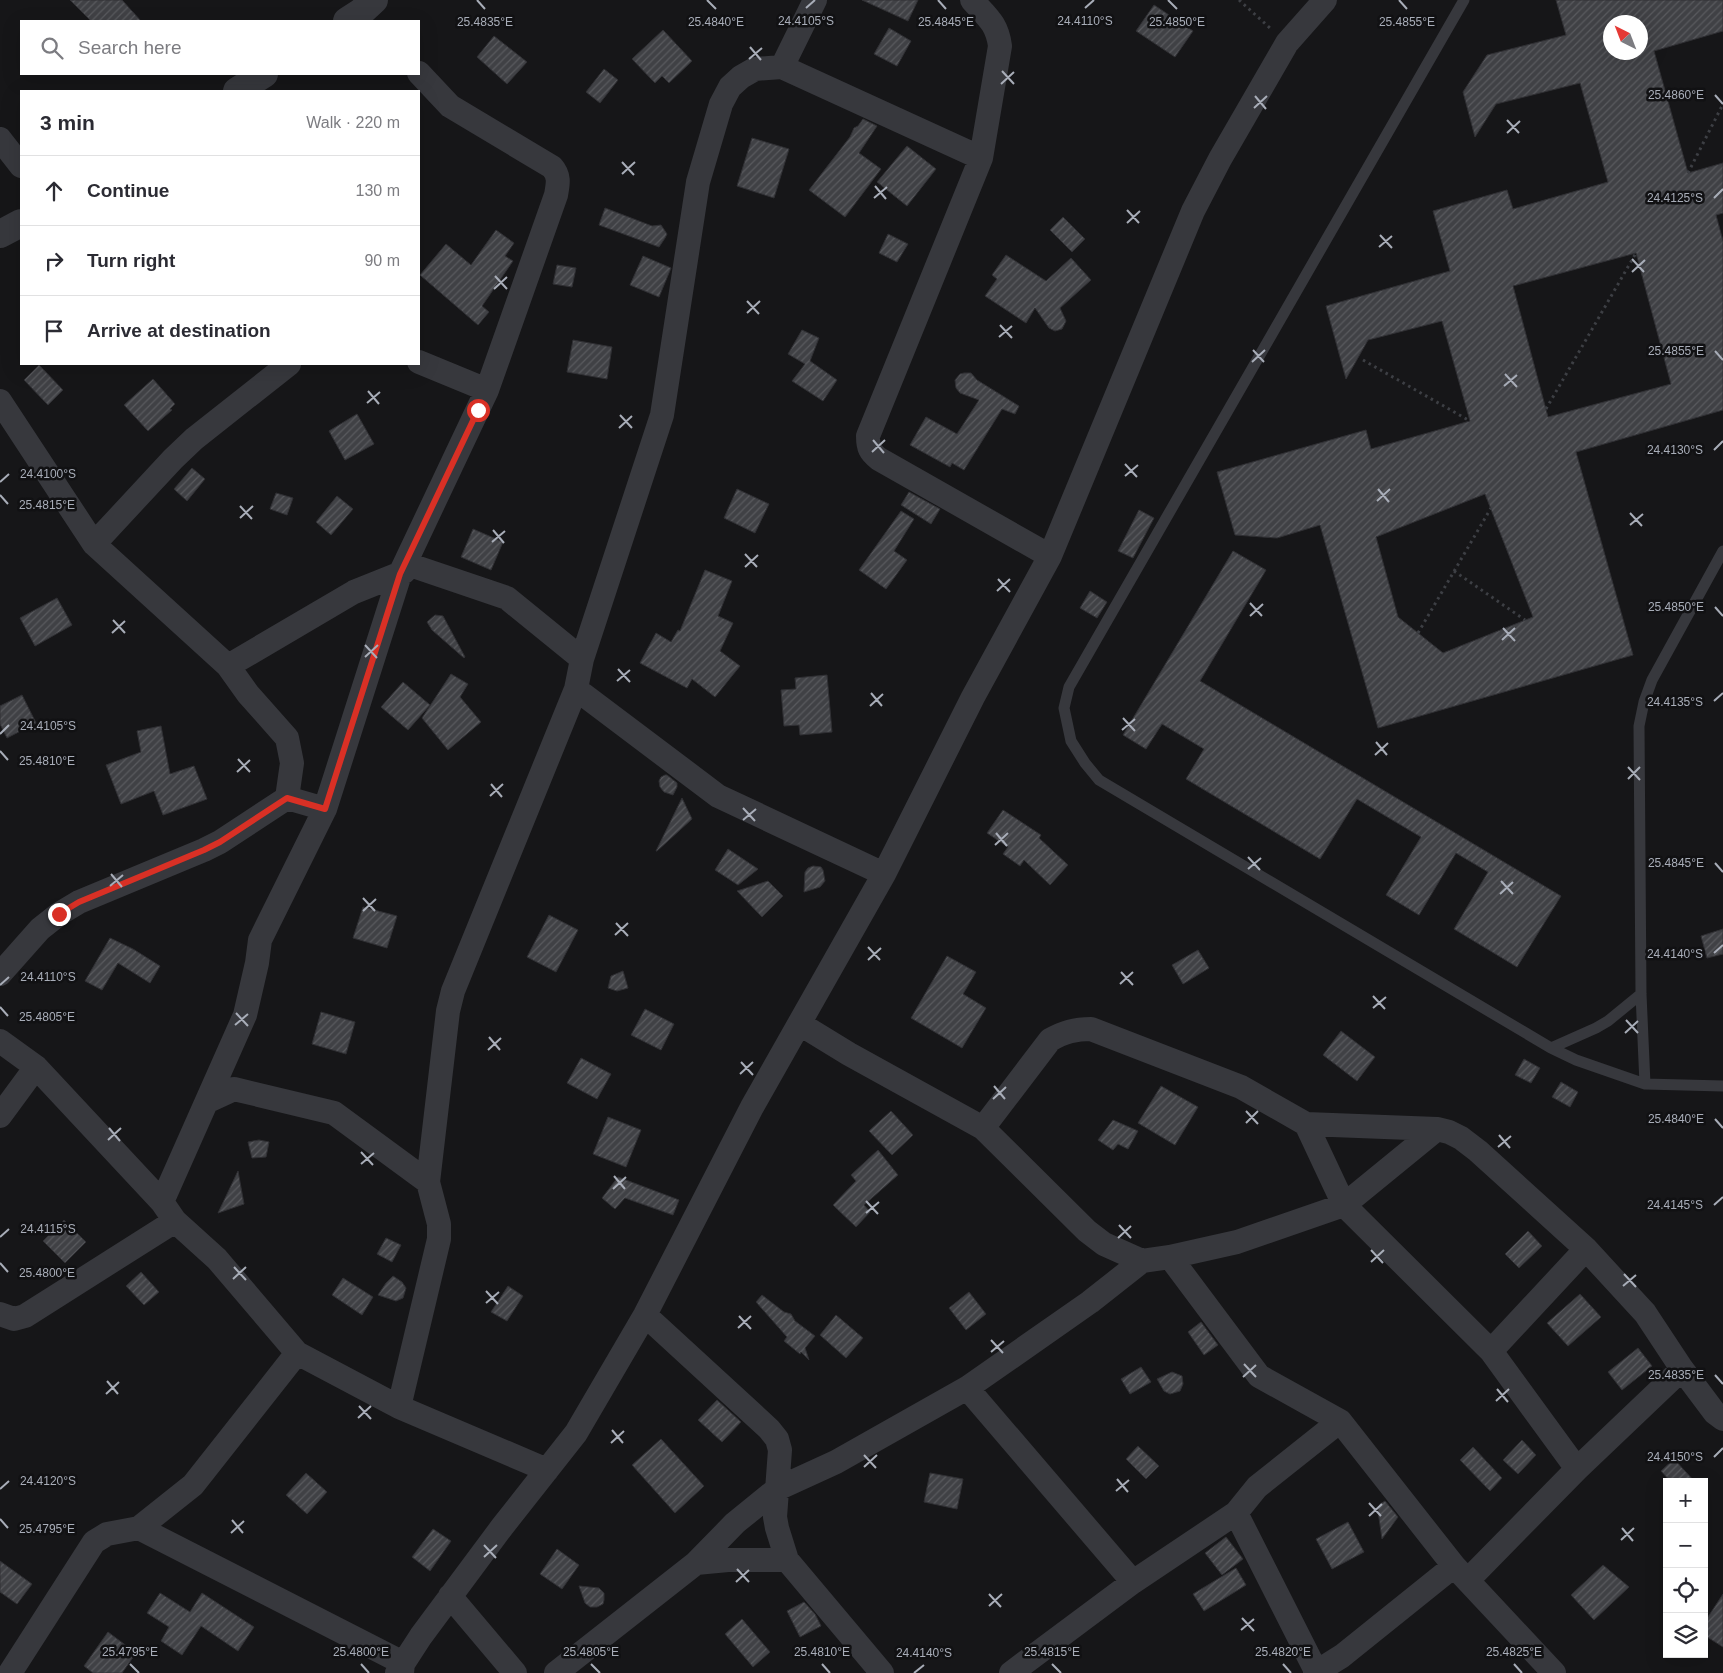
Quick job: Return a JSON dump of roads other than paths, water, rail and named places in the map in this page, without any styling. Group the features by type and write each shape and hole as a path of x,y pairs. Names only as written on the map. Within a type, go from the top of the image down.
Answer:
{"street":[{"path":"782,67 815,0"},
{"path":"972,0 994,23 1000,46 981,158 868,436 868,446 871,453 879,460 1050,556"},
{"path":"139,1528 400,1670 421,1636 450,1596 576,1433 645,1315 752,1107 884,874 973,697 1050,556 1193,211 1220,159 1287,43 1325,0"},
{"path":"399,1408 439,1239 439,1224 428,1182 448,1011 453,991 576,689 582,659 662,415 698,182 721,104 730,87 754,69 782,67 981,158"},
{"path":"162,1202 245,1015 260,940 325,809 400,574 487,390 556,195 558,180 556,172 552,167 450,106 420,74"},
{"path":"239,90 262,75"},
{"path":"0,139 20,165"},
{"path":"0,234 20,224"},
{"path":"420,362 487,390"},
{"path":"94,544 173,458 194,439 288,365"},
{"path":"0,401 94,544 228,666 248,694 287,738 292,763 287,798 220,842 79,902 59,914 40,929 0,974"},
{"path":"228,666 362,587 400,574 410,565 507,598 582,659"},
{"path":"576,689 718,796 884,874"},
{"path":"287,798 325,809"},
{"path":"800,1024 849,1054 983,1128 1087,1232 1104,1244 1142,1261 1170,1258 1237,1242 1344,1205 1437,1130"},
{"path":"983,1128 1050,1040 1063,1033 1077,1029 1091,1029 1241,1087 1306,1124 1449,1132 1461,1138 1478,1151 1586,1249 1645,1313 1682,1370 1715,1413 1723,1418"},
{"path":"0,1041 36,1067 162,1202 176,1221 217,1259 297,1353 399,1408 547,1470"},
{"path":"0,1116 36,1067"},
{"path":"208,1101 234,1089 334,1113 428,1182"},
{"path":"1306,1124 1344,1205 1491,1351 1577,1469"},
{"path":"0,1314 14,1319 24,1316 176,1221"},
{"path":"1491,1351 1586,1249"},
{"path":"1170,1258 1259,1376 1340,1421 1461,1573 1554,1673"},
{"path":"556,1673 696,1563 735,1523 777,1489 836,1462 967,1388 1090,1302 1142,1261"},
{"path":"645,1315 777,1439 780,1450 775,1517 787,1560 882,1673"},
{"path":"10,1673 94,1542 107,1534 139,1528 194,1485 297,1353"},
{"path":"1236,1514 1316,1673 1461,1573 1577,1469 1682,1370"},
{"path":"967,1388 1133,1582"},
{"path":"1010,1673 1133,1582 1236,1514 1258,1487 1340,1421"},
{"path":"696,1563 728,1560 787,1560"},
{"path":"450,1596 515,1673"}],"lane":[{"path":"1464,0 1069,687 1064,708 1071,741 1099,780 1551,1048 1576,1060 1645,1084 1723,1086"},
{"path":"1645,1084 1641,994 1640,726 1644,702 1652,680 1723,551"},
{"path":"1551,1048 1608,1021 1641,994"}]}
